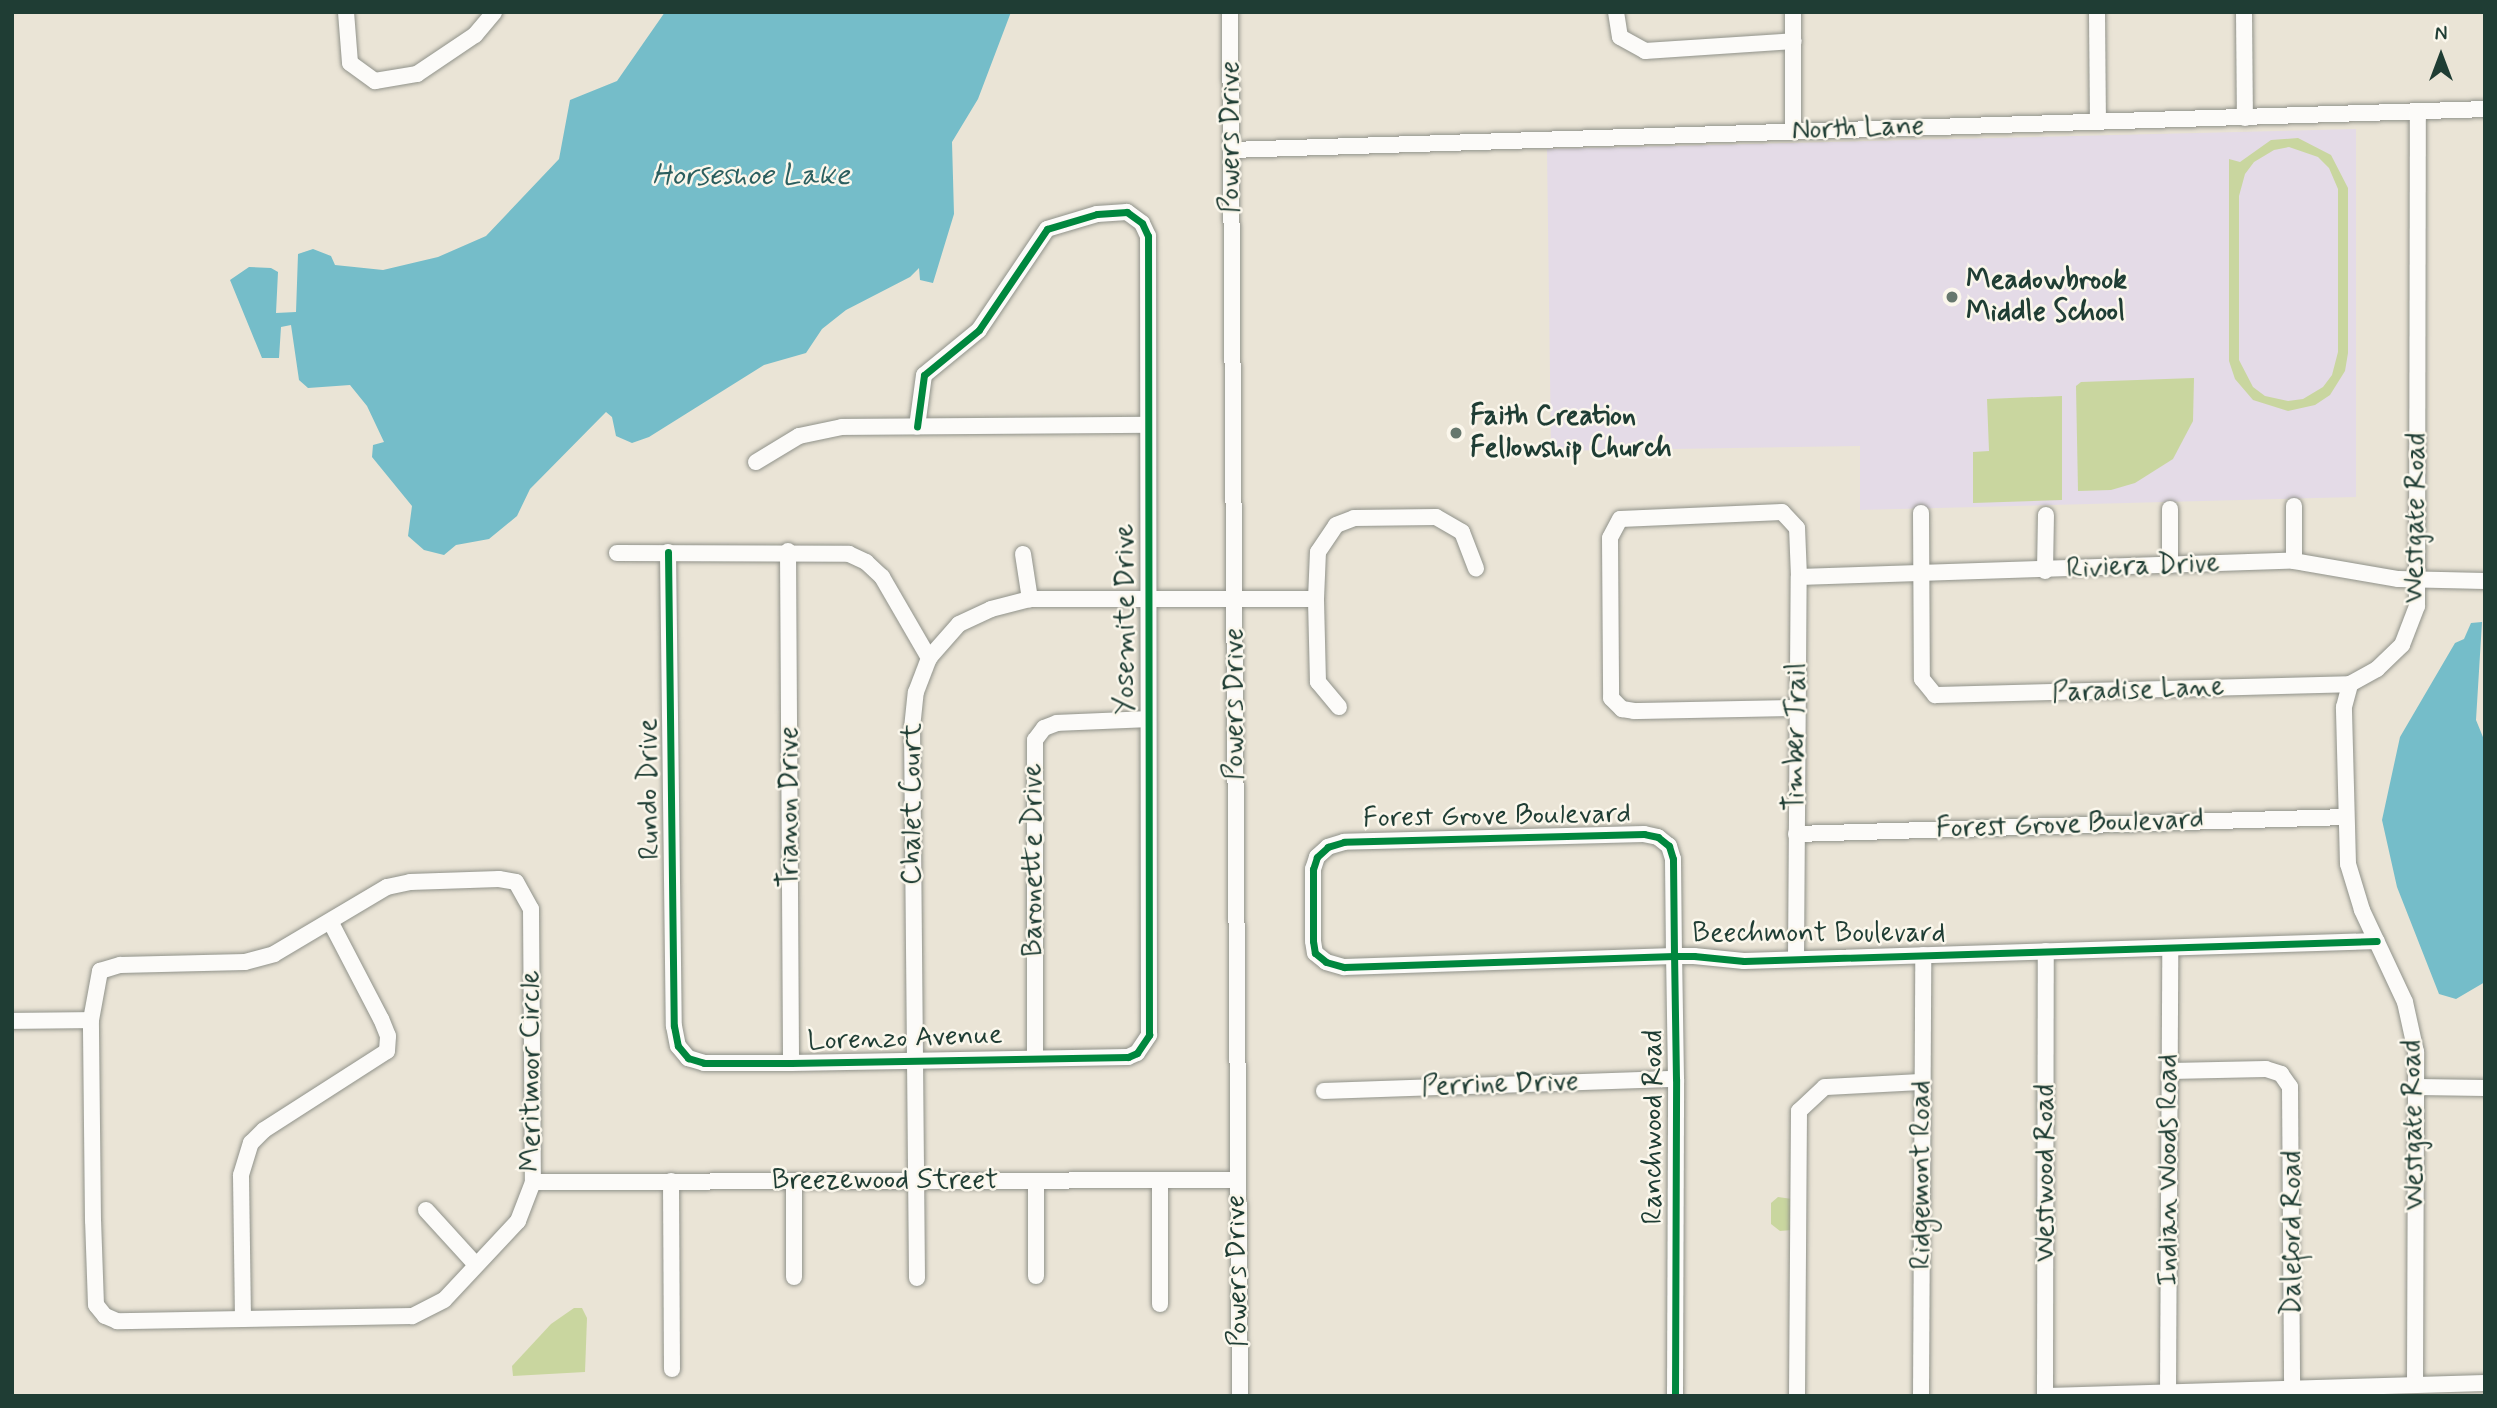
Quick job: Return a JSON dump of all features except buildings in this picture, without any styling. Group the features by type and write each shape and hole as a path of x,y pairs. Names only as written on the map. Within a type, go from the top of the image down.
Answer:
{"street":[{"path":"346,12 350,63 375,81 417,74 475,35 494,12"},
{"name":"Powers Drive","path":"1230,12 1240,1396"},
{"path":"1793,12 1793,130"},
{"path":"2097,12 2098,122"},
{"path":"2244,12 2245,118"},
{"path":"1616,14 1620,37 1645,51 1794,41"},
{"name":"North Lane","path":"1231,150 2485,109"},
{"name":"Westgate Road","path":"2415,1385 2417,1087 2409,1015 2353,885 2345,817 2344,707 2350,684 2385,664 2402,645 2417,613 2418,111"},
{"name":"Yosemite Drive","path":"917,427 924,375 979,330 1047,229 1097,214 1127,212 1142,223 1148,236 1146,425 1149,1035"},
{"path":"756,462 799,436 842,427 1146,425"},
{"path":"2294,506 2294,561"},
{"path":"2170,509 2170,565"},
{"name":"Timber Trail","path":"1796,959 1798,577 1797,528 1791,517 1782,512 1620,519 1610,538 1611,698 1622,709 1634,711 1797,708"},
{"path":"1921,513 1921,573"},
{"path":"2045,571 2046,515"},
{"path":"1339,707 1318,682 1316,599 1321,544 1336,525 1354,518 1422,516 1449,522 1462,532 1476,568"},
{"name":"Trianon Drive","path":"788,551 792,1063"},
{"path":"617,552 832,551 866,562 882,577 929,658"},
{"name":"Rundo Drive","path":"668,552 674,1026"},
{"path":"1023,554 1030,599"},
{"name":"Riviera Drive","path":"1798,577 2294,561 2418,580 2485,581"},
{"name":"Paradise Lane","path":"1921,573 1921,671 1927,690 1942,696 2350,684"},
{"name":"Chalet Court","path":"917,1278 912,728 916,692 929,658 959,624 991,608 1030,599 1316,599"},
{"name":"Baronette Drive","path":"1035,1057 1035,740 1044,728 1057,723 1148,719"},
{"name":"Forest Grove Boulevard","path":"1796,834 2345,817"},
{"name":"Forest Grove Boulevard","path":"1313,903 1317,857 1344,842 1644,834 1658,836 1669,846 1673,859"},
{"name":"Ranchwood Road","path":"1673,859 1676,1079 1675,1396"},
{"name":"Meritmoor Circle","path":"499,879 516,882 527,895 533,1017 533,1182 518,1221 444,1300 412,1316 117,1321 96,1306 91,1020 100,971 120,965 245,962 274,954 366,896 410,882 499,879"},
{"name":"Beechmont Boulevard","path":"1313,903 1315,953 1326,962 1344,967 1674,956 1796,959 2377,941"},
{"path":"243,1319 241,1175 251,1143 264,1130 387,1051 388,1036 382,1019 330,921"},
{"name":"Indian Woods Road","path":"2168,1392 2170,948"},
{"name":"Westwood Road","path":"2046,951 2046,1396"},
{"name":"Ridgemont Road","path":"1921,1396 1923,955"},
{"path":"12,1021 91,1020"},
{"name":"Lorenzo Avenue","path":"674,1026 677,1046 688,1058 704,1063 1128,1057 1137,1053 1149,1035"},
{"name":"Daleford Road","path":"2170,1071 2266,1069 2286,1078 2293,1101 2292,1389"},
{"name":"Perrine Drive","path":"1324,1091 1676,1079"},
{"path":"1797,1396 1798,1111 1825,1087 1922,1082"},
{"path":"2417,1087 2485,1088"},
{"path":"1160,1180 1160,1304"},
{"name":"Breezewood Street","path":"533,1182 1237,1180"},
{"path":"671,1181 672,1369"},
{"path":"794,1181 794,1277"},
{"path":"1036,1181 1036,1276"},
{"path":"426,1210 476,1265"},
{"path":"2046,1396 2485,1383"}],"shaded area":[{"name":"Meadowbrook Middle School","path":"2356,129 2356,497 1860,510 1860,446 1551,451 1547,149"}],"green space":[{"path":"2298,138 2331,155 2348,188 2348,353 2345,371 2330,395 2315,405 2288,411 2253,400 2235,379 2229,361 2229,159 2240,162 2271,140","holes":["2289,147 2318,157 2329,168 2338,189 2338,352 2332,375 2323,387 2303,399 2288,401 2265,396 2253,387 2239,360 2239,196 2245,174 2254,162 2274,150"]},
{"path":"2194,378 2193,421 2173,459 2135,483 2111,490 2078,491 2076,386 2081,382"},
{"path":"2062,396 2062,500 1973,503 1973,452 1989,451 1987,399"},
{"path":"1778,1197 1792,1199 1792,1230 1780,1231 1771,1224 1771,1203"},
{"path":"574,1308 582,1308 587,1318 585,1372 513,1376 512,1366 551,1324"}],"water":[{"name":"Horseshoe Lake","path":"665,12 1011,12 978,99 952,142 954,214 933,283 920,280 919,268 910,277 846,310 822,329 806,353 764,365 649,437 632,443 616,436 612,417 606,412 530,489 517,516 489,539 456,545 444,555 424,550 408,536 412,506 372,457 373,445 384,442 367,406 350,385 308,388 299,380 291,325 281,327 279,358 262,358 230,280 249,267 271,268 278,272 276,313 296,312 298,254 313,249 331,256 335,265 383,270 438,257 486,236 559,159 570,100 617,81"},
{"path":"2482,622 2476,720 2485,742 2485,982 2456,999 2439,994 2397,887 2382,820 2400,737 2455,643 2464,639 2471,623"}],"cycle path":[{"path":"668,552 674,1026 678,1046 688,1058 704,1063 791,1063 1128,1057 1137,1053 1149,1035 1148,236 1142,223 1127,212 1097,214 1047,229 979,330 924,375 917,427"},
{"path":"1675,1396 1676,1079 1674,956 1673,859 1669,846 1658,837 1644,834 1344,842 1328,847 1317,857 1313,869 1313,941 1315,953 1326,962 1344,967 1674,956 1744,961 2377,941"}],"place":[{"name":"Meadowbrook Middle School","path":"1952,297"},
{"name":"Faith Creation Fellowship Church","path":"1456,433"}]}
